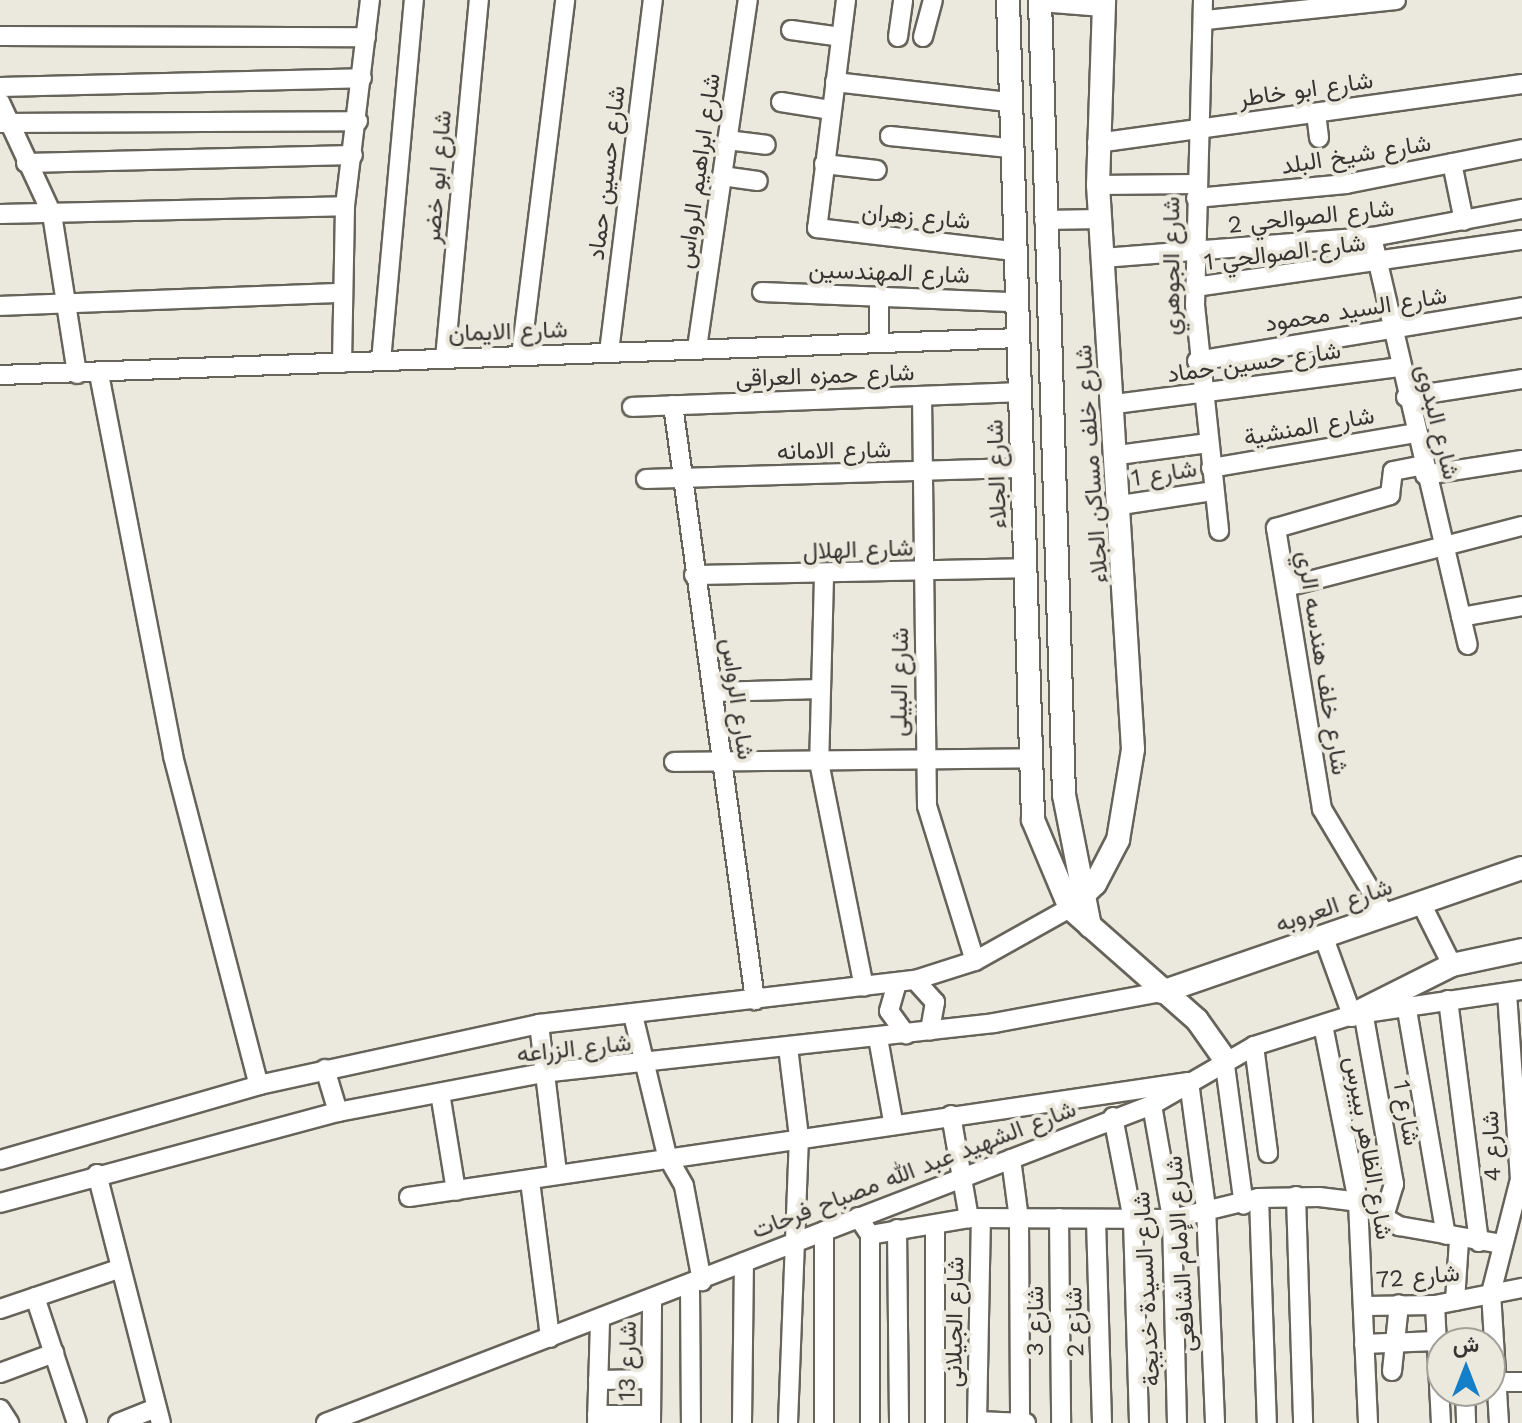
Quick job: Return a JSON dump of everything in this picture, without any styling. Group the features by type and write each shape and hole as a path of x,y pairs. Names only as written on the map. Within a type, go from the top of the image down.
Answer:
{"street":[{"path":"342,363 345,206 358,121 370,0"},
{"path":"381,361 414,0"},
{"name":"شارع ابو خضر","path":"445,358 479,0"},
{"path":"521,355 565,0"},
{"name":"شارع حسين حماد","path":"609,352 653,0"},
{"name":"شارع ابراهيم الرواس","path":"697,348 748,0"},
{"path":"846,0 824,164 877,170"},
{"path":"898,37 903,0"},
{"path":"923,37 933,0"},
{"name":"شارع الجلاء","path":"1008,0 1012,251 1024,468 1033,820 1091,931 1197,1020 1224,1058"},
{"name":"شارع الجوهري","path":"1203,0 1206,20 1196,130 1197,361 1219,531"},
{"path":"1206,20 1320,4 1396,0"},
{"path":"1076,903 1064,795 1060,536 1044,220 1040,1 1103,3"},
{"name":"شارع خلف مساكن الجلاء","path":"1076,903 1110,859 1130,786 1121,505 1098,185 1103,3"},
{"path":"791,30 841,37"},
{"path":"0,36 366,37"},
{"path":"0,87 362,78"},
{"path":"835,82 1008,102"},
{"name":"شارع ابو خاطر","path":"1097,143 1522,84"},
{"path":"0,102 2,123 52,214 63,303 77,374"},
{"path":"781,102 831,110"},
{"path":"1316,113 1319,138"},
{"path":"2,123 358,121"},
{"path":"890,136 1009,148"},
{"path":"727,140 766,145"},
{"name":"شارع شيخ البلد","path":"1098,185 1196,191 1346,184 1522,149"},
{"path":"26,163 353,155"},
{"path":"1452,163 1464,221"},
{"name":"شارع زهران","path":"824,164 817,228 1012,251"},
{"path":"722,176 758,181"},
{"path":"0,214 345,206"},
{"name":"شارع الصوالحي 2","path":"1103,258 1372,237 1522,209"},
{"path":"1044,220 1101,219"},
{"name":"شارع البدوى","path":"1372,237 1389,329 1468,645"},
{"name":"شارع الصوالحي 1","path":"1195,287 1377,266 1522,240"},
{"name":"شارع المهندسين","path":"762,292 1015,302"},
{"path":"0,306 341,293"},
{"path":"879,296 879,343"},
{"name":"شارع السيد محمود","path":"1197,361 1522,307"},
{"name":"شارع الايمان","path":"0,375 99,374 697,348 1017,338"},
{"name":"شارع حسين حماد","path":"1115,404 1202,397 1399,367"},
{"path":"99,374 173,756 259,1085"},
{"path":"1406,397 1522,379"},
{"name":"شارع حمزه العراقى","path":"632,407 1020,392"},
{"name":"شارع البيلى","path":"922,396 926,571 923,762 932,828 975,961"},
{"name":"شارع الرواس","path":"673,405 694,575 755,1000"},
{"name":"شارع المنشية","path":"1211,468 1415,433"},
{"path":"1118,455 1208,443"},
{"path":"1424,470 1522,460"},
{"name":"شارع الامانه","path":"646,479 924,474 1024,468"},
{"name":"شارع خلف هندسه الري","path":"1386,916 1326,824 1276,532 1282,521 1390,495 1392,472 1424,470"},
{"name":"شارع 1","path":"1121,505 1214,491"},
{"path":"1286,587 1522,526"},
{"path":"1025,536 1042,546 1060,536"},
{"name":"شارع الهلال","path":"694,575 824,577 1025,568"},
{"path":"824,577 819,762 864,987"},
{"path":"1026,607 1043,596 1062,606"},
{"path":"1461,617 1522,606"},
{"path":"713,692 821,689"},
{"path":"674,762 923,762 1030,758"},
{"name":"شارع العروبه","path":"1162,992 1522,868"},
{"name":"شارع الزراعه","path":"0,1160 259,1085 539,1024 906,982 975,961 1076,903"},
{"path":"1421,903 1452,965"},
{"name":"شارع 1","path":"1324,938 1358,1016 1394,1184 1384,1216"},
{"path":"1358,1016 1452,965 1522,950"},
{"path":"906,1034 889,1011 906,982 935,1002 930,1031"},
{"name":"شارع الزراعه","path":"0,1203 97,1174 338,1112 542,1073 643,1065 1073,1013 1162,992"},
{"name":"شارع الشهيد عبد الله مصباح فرحات","path":"326,1423 696,1284 744,1262 792,1247 858,1217 1113,1117 1152,1105 1224,1058 1254,1046 1358,1016 1515,992"},
{"name":"شارع 4","path":"1492,1327 1491,1293 1520,1179 1515,992"},
{"path":"1448,1000 1479,1242"},
{"path":"1407,1010 1453,1238 1455,1301"},
{"path":"633,1015 667,1156 684,1186 696,1284 691,1423"},
{"path":"539,1024 542,1073 557,1173"},
{"name":"شارع الظاهر بيبرس","path":"1323,1025 1358,1202 1368,1423"},
{"path":"878,1038 893,1121"},
{"path":"1254,1046 1268,1153"},
{"path":"788,1048 799,1137 792,1247 788,1423"},
{"path":"1224,1058 1252,1202 1267,1423"},
{"path":"325,1069 338,1112"},
{"path":"409,1197 530,1181 557,1173 893,1121 1189,1082"},
{"name":"شارع الإمام الشافعى","path":"1189,1082 1206,1207 1215,1423"},
{"path":"440,1093 456,1191"},
{"name":"شارع السيدة خديجة","path":"1152,1105 1172,1219 1177,1423"},
{"name":"شارع الجيلانى","path":"951,1115 961,1179 975,1220 977,1422"},
{"path":"1113,1117 1133,1220 1139,1423"},
{"path":"1011,1159 1019,1219 1020,1423"},
{"path":"97,1174 118,1269 159,1416 118,1423"},
{"path":"530,1181 550,1338"},
{"path":"870,1235 975,1220 1172,1219 1206,1207 1296,1196 1358,1202 1384,1216 1453,1238 1502,1244"},
{"path":"1296,1196 1303,1423"},
{"path":"858,1217 870,1235 870,1423"},
{"name":"شارع 3","path":"1059,1218 1061,1423"},
{"name":"شارع 2","path":"1096,1220 1102,1423"},
{"path":"935,1228 935,1423"},
{"path":"897,1229 899,1423"},
{"path":"824,1231 824,1423"},
{"path":"742,1423 744,1262"},
{"path":"0,1309 118,1269"},
{"name":"شارع 72","path":"1365,1306 1435,1305 1522,1288"},
{"path":"35,1297 77,1423"},
{"name":"شارع 13","path":"651,1419 652,1299"},
{"path":"1392,1371 1392,1346 1399,1304"},
{"path":"1435,1305 1436,1327"},
{"path":"600,1319 597,1419 651,1419"},
{"path":"1364,1344 1392,1346 1426,1342"},
{"path":"0,1373 54,1353"},
{"path":"598,1380 651,1379"},
{"path":"0,1409 9,1423"},
{"path":"977,1422 1026,1423"}]}
